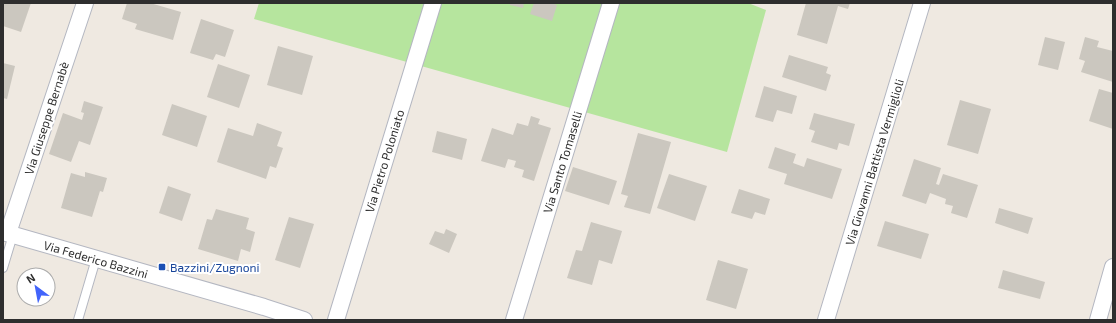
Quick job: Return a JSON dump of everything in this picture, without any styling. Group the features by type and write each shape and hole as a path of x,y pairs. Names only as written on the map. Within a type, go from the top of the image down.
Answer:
{"street":[{"name":"Via Giuseppe Bernabè","path":"8,233 85,3"},
{"name":"Via Pietro Poloniato","path":"336,320 433,3"},
{"name":"Via Santo Tomaselli","path":"514,320 611,3"},
{"name":"Via Giovanni Battista Vermiglioli","path":"826,320 922,3"},
{"name":"Via Federico Bazzini","path":"8,233 96,259 262,314 304,320"},
{"path":"1098,320 1113,267"}],"lane":[{"path":"3,268 8,233"},
{"path":"78,320 96,259"}],"green space":[{"path":"259,3 748,3 766,10 727,152 254,19"}],"building":[{"path":"3,3 31,3 21,32 3,26"},
{"path":"127,3 150,3 181,12 173,40 135,29 137,24 122,19"},
{"path":"510,3 524,3 523,8 510,5"},
{"path":"534,3 551,3 557,5 552,21 530,14"},
{"path":"806,3 850,3 848,9 838,6 827,44 797,35"},
{"path":"201,19 234,30 225,57 216,54 213,60 190,53"},
{"path":"1045,37 1065,42 1058,70 1038,65"},
{"path":"1085,37 1099,41 1097,47 1113,51 1113,82 1081,72 1085,61 1079,59"},
{"path":"278,46 313,56 302,95 267,85"},
{"path":"789,55 828,67 826,73 831,75 826,91 782,77"},
{"path":"3,63 15,66 7,99 3,98"},
{"path":"218,64 250,75 239,108 207,97"},
{"path":"764,86 797,96 792,114 777,110 773,122 755,117"},
{"path":"1099,89 1113,93 1113,129 1089,121"},
{"path":"960,100 991,109 978,154 947,145"},
{"path":"84,101 103,107 90,145 79,141 71,162 49,154 63,113 82,120 84,113 81,112"},
{"path":"172,104 207,116 197,147 162,135"},
{"path":"814,113 855,124 849,146 839,143 837,150 811,142 815,131 809,129"},
{"path":"531,116 540,119 538,124 551,128 534,181 522,177 524,170 514,167 516,161 508,159 505,168 481,161 492,128 513,135 517,123 528,126"},
{"path":"257,123 282,132 277,146 283,148 276,168 270,166 266,179 217,162 228,128 253,136"},
{"path":"437,131 467,139 462,160 432,152"},
{"path":"638,133 671,142 650,214 624,207 628,196 621,194"},
{"path":"775,147 796,154 793,163 804,167 807,158 842,169 832,199 784,184 787,174 768,168"},
{"path":"914,159 941,168 936,184 939,185 943,174 978,185 967,218 951,213 953,206 945,204 946,199 930,193 926,204 902,196"},
{"path":"573,167 617,181 609,205 565,191"},
{"path":"85,172 107,178 103,192 100,191 92,217 61,208 71,173 85,177"},
{"path":"669,174 707,186 695,221 657,208"},
{"path":"168,186 191,194 182,221 159,213"},
{"path":"739,189 770,199 765,215 755,212 752,219 731,213"},
{"path":"999,208 1033,218 1028,234 995,223"},
{"path":"216,209 249,218 246,229 255,232 250,252 241,249 238,261 198,249 207,219 212,220"},
{"path":"289,217 314,224 300,268 275,260"},
{"path":"885,221 929,234 921,259 877,246"},
{"path":"591,222 622,231 612,264 599,260 592,285 567,278 576,250 582,251"},
{"path":"446,229 457,234 449,253 429,244 435,231 444,234"},
{"path":"718,260 748,269 736,309 706,300"},
{"path":"1003,270 1045,282 1040,299 998,288"}],"place":[{"name":"Bazzini/Zugnoni","path":"162,267"}]}
